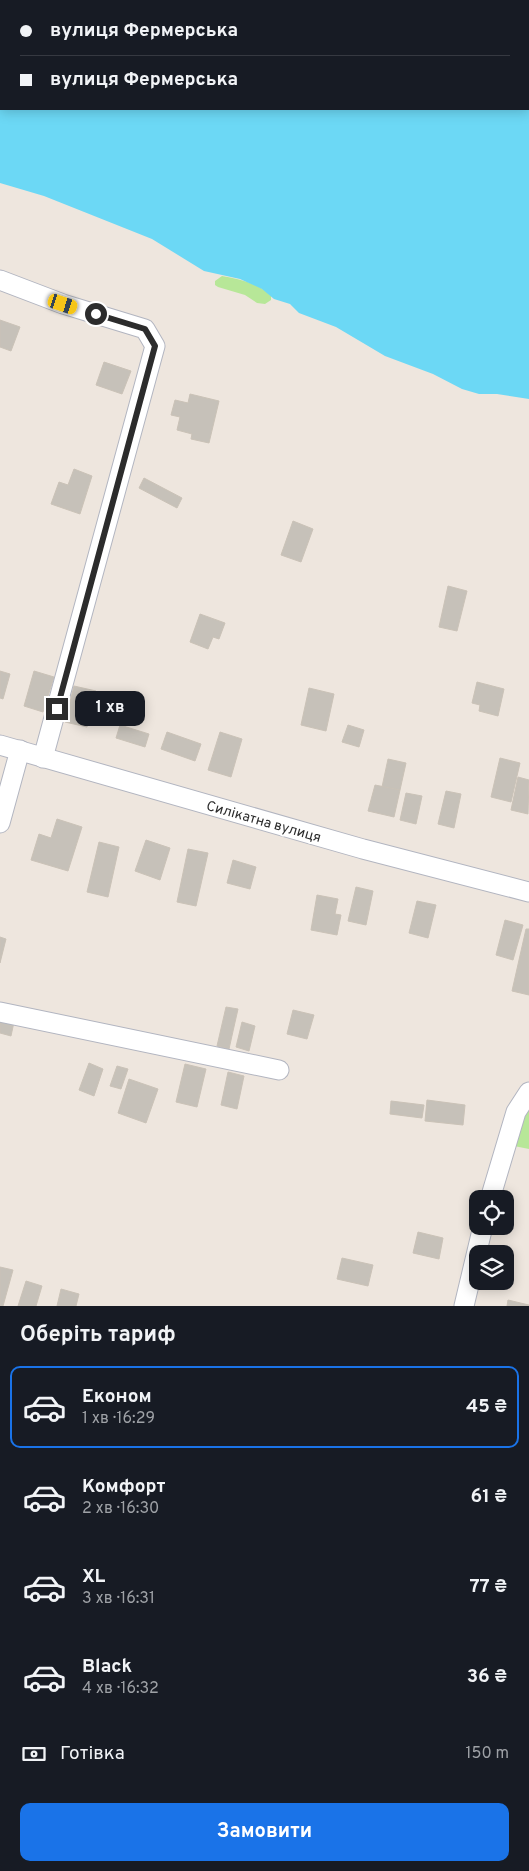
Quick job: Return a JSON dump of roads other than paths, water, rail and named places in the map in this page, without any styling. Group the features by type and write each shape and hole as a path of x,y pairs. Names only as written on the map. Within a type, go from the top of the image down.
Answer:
{"street":[{"path":"0,280 63,304 145,329 155,346 44,758"},
{"name":"Силікатна вулиця","path":"0,745 363,849 529,892"},
{"path":"0,823 20,750"},
{"path":"0,1012 279,1070"},
{"path":"493,1190 516,1112 529,1092"},
{"path":"464,1306 482,1235"}],"water":[{"path":"0,110 529,110 529,399 497,394 479,394 462,389 433,374 385,356 336,327 299,313 290,304 274,299 262,289 240,279 204,271 152,239 44,196 0,183"}]}
